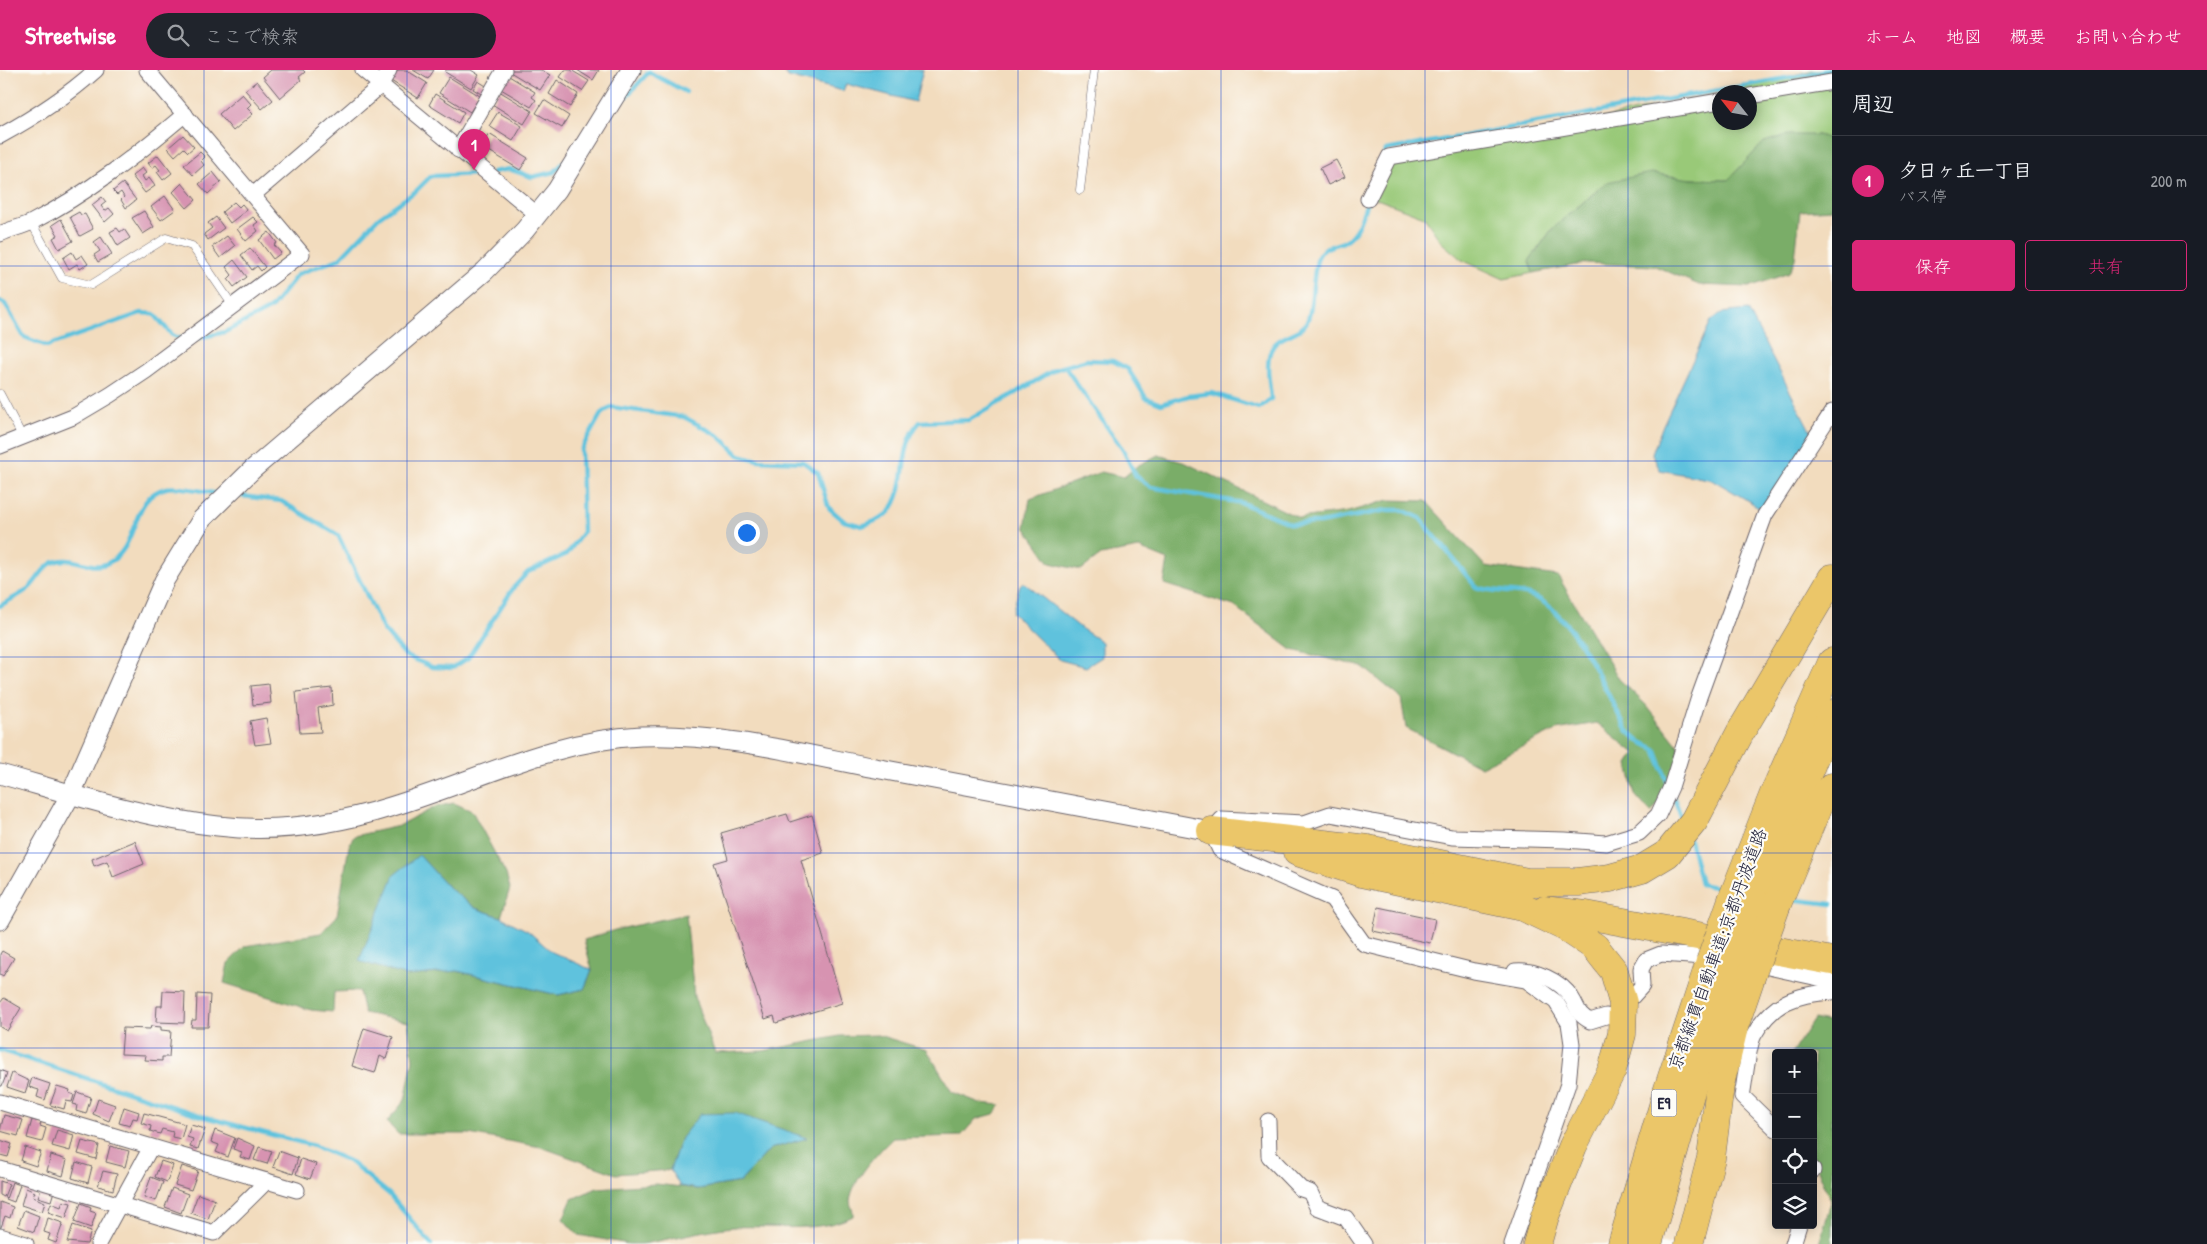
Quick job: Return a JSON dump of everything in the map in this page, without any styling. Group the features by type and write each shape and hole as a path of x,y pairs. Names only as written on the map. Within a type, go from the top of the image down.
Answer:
{"highway":[{"path":"1525,895 1578,882 1610,878 1642,869 1667,854 1694,821 1740,733 1832,578"},
{"name":"京都縦貫自動車道;京都丹波道路","path":"1755,901 1775,791 1832,662"},
{"name":"京都縦貫自動車道;京都丹波道路","path":"1648,1244 1698,1066 1731,966 1755,901 1832,714"},
{"path":"1689,1244 1711,1158 1720,1085 1734,1027 1731,966 1755,901 1820,801 1832,787"},
{"path":"1221,832 1368,849 1586,915 1832,961"},
{"path":"1525,895 1598,902 1832,946"},
{"path":"1525,895 1565,927 1595,947 1614,971 1623,1003 1622,1034 1612,1070 1573,1146 1545,1216 1537,1244"},
{"name":"京都縦貫自動車道;京都丹波道路","path":"1622,1244 1668,1088 1731,966"}],"street":[{"path":"0,136 26,122 72,91 96,70"},
{"path":"0,446 73,417 110,395 146,371 302,254 147,70"},
{"path":"363,70 538,215"},
{"path":"253,195 380,86 389,70"},
{"path":"458,150 504,70"},
{"path":"0,920 71,794 164,581 202,519 253,469 485,271 538,215 557,190 631,70"},
{"path":"1757,95 1832,82"},
{"path":"1368,199 1389,158 1712,102"},
{"path":"0,234 32,222 126,163 184,114"},
{"path":"1512,1244 1568,1084 1572,1044 1569,1022 1556,1002 1526,980 1492,974 1364,944 1332,899 1220,850 1222,820 1304,823 1330,814 1452,837 1606,843 1639,833 1658,815 1671,788 1699,697 1765,515 1832,412"},
{"path":"0,774 165,817 210,825 277,828 336,821 391,807 532,756 563,747 597,740 642,736 683,737 762,746 1221,832"},
{"path":"1632,997 1642,986 1641,969 1646,960 1661,954 1691,954 1768,966 1832,980"},
{"path":"1492,974 1523,970 1557,982 1571,996 1579,1015 1590,1021 1606,1016"},
{"path":"1772,1125 1742,1096 1753,1036 1775,1008 1806,993 1832,992"},
{"path":"0,1102 297,1190"},
{"path":"1268,1121 1269,1156 1301,1189 1310,1192 1317,1207 1346,1218 1364,1244"},
{"path":"98,1244 151,1147"},
{"path":"0,1169 214,1233 267,1181"},
{"path":"1794,1244 1798,1229"},
{"path":"0,1236 26,1244"}],"lane":[{"path":"1080,190 1094,70"},
{"path":"32,222 62,278 91,285 166,238 192,246 233,306"},
{"path":"0,394 22,436"}],"green space":[{"path":"1813,70 1832,70 1832,140 1818,135 1765,142 1728,180 1691,179 1607,182 1553,228 1529,261 1533,273 1504,279 1462,260 1441,242 1424,217 1372,197 1390,162 1712,95 1712,130 1757,130 1757,85 1754,85"},
{"path":"1788,135 1818,135 1832,140 1832,209 1800,211 1795,259 1789,273 1749,287 1699,285 1655,266 1587,263 1533,273 1529,261 1553,228 1607,182 1651,173 1691,179 1728,180 1764,142"},
{"path":"1158,455 1186,463 1299,518 1348,512 1389,500 1426,501 1485,566 1558,576 1619,679 1646,705 1680,748 1676,780 1651,813 1635,795 1628,764 1635,753 1597,723 1556,730 1481,767 1406,728 1401,698 1363,667 1292,650 1234,606 1164,584 1168,560 1139,548 1101,555 1081,570 1050,563 1025,527 1030,499 1101,472 1124,477 1137,466"},
{"path":"454,803 472,811 506,874 510,888 501,917 475,908 449,888 419,855 407,976 457,971 558,995 584,989 592,970 584,940 615,930 686,914 694,997 715,1053 763,1051 840,1036 878,1035 927,1050 952,1092 980,1103 1001,1105 994,1114 976,1119 961,1136 893,1138 874,1158 856,1184 850,1201 853,1216 839,1222 794,1228 733,1227 642,1244 629,1244 578,1235 563,1219 572,1199 597,1188 656,1184 698,1189 740,1182 770,1149 806,1138 681,1138 670,1170 616,1174 541,1147 469,1134 398,1134 387,1122 405,1100 413,1060 408,1022 364,1013 359,991 334,992 333,1012 311,1010 224,983 228,963 245,946 321,933 337,916 349,846 354,836 399,826 435,807"},
{"path":"1814,1019 1832,1023 1832,1244 1819,1244 1831,1202 1817,1168 1817,1049 1795,1049"}],"water":[{"path":"783,70 923,70 915,102 846,84 843,91 788,77"},
{"path":"1748,310 1813,436 1764,510 1713,480 1660,470 1652,454 1663,425 1711,321 1721,313"},
{"path":"1023,582 1082,629 1102,642 1102,657 1086,667 1060,660 1012,613 1020,585"},
{"path":"419,855 449,888 475,908 501,917 528,931 552,952 592,970 584,989 558,995 457,971 407,976 359,961 394,875"},
{"path":"735,1113 807,1138 770,1149 740,1182 698,1189 680,1186 670,1170 681,1138 700,1114"}],"building":[{"path":"271,70 303,70 305,72 299,77 301,80 280,98 263,77"},
{"path":"398,70 406,70 427,83 418,98 391,81"},
{"path":"413,70 434,70 428,79"},
{"path":"446,70 471,70 479,75 471,88 445,72"},
{"path":"511,70 541,70 550,75 540,90 510,72"},
{"path":"565,70 571,70 589,81 582,91 560,77"},
{"path":"577,70 599,70 593,80"},
{"path":"509,76 535,92 532,97 536,100 531,107 501,89"},
{"path":"449,77 480,96 470,112 439,93"},
{"path":"557,80 578,94 570,107 549,94"},
{"path":"257,81 273,100 262,109 245,90"},
{"path":"478,81 488,87 483,95 473,89"},
{"path":"499,91 532,111 524,124 492,104"},
{"path":"242,94 251,104 247,108 253,114 233,131 219,114"},
{"path":"435,94 464,112 458,123 429,105"},
{"path":"544,100 569,116 562,128 536,113"},
{"path":"498,112 522,126 513,141 489,126"},
{"path":"489,134 528,158 520,170 481,146"},
{"path":"183,135 194,147 188,152 184,148 175,156 168,148"},
{"path":"200,152 205,157 201,161 204,165 193,175 184,165"},
{"path":"158,155 172,173 163,180 157,172 160,170 156,165 152,168 148,163"},
{"path":"1336,160 1345,177 1328,185 1320,168"},
{"path":"142,168 146,173 142,176 145,181 149,178 155,186 145,193 132,176"},
{"path":"213,172 221,182 208,194 199,184"},
{"path":"123,183 136,200 126,208 121,200 124,197 121,192 117,195 113,191"},
{"path":"182,183 196,200 187,208 173,192"},
{"path":"165,196 175,210 161,220 151,207"},
{"path":"102,197 106,202 101,206 105,211 109,208 114,214 105,222 92,205"},
{"path":"234,202 239,207 242,204 247,210 230,223 222,212"},
{"path":"144,211 154,227 143,234 132,218"},
{"path":"79,212 81,215 85,214 93,229 80,236 70,217"},
{"path":"216,217 224,228 208,240 204,234 212,228 208,223"},
{"path":"253,217 258,222 254,225 258,231 246,241 237,229"},
{"path":"61,219 73,241 59,249 53,238 58,235 52,225"},
{"path":"117,228 120,232 124,229 130,238 118,246 110,232"},
{"path":"269,232 277,243 274,245 281,253 273,259 259,240"},
{"path":"227,236 235,246 220,258 212,247"},
{"path":"101,237 112,254 98,262 94,255 100,251 94,242"},
{"path":"250,248 265,267 261,271 257,266 252,270 241,255"},
{"path":"72,252 76,259 82,255 88,264 80,269 77,264 69,269 63,258"},
{"path":"234,260 247,277 234,287 228,279 232,275 226,267"},
{"path":"269,684 271,703 253,705 251,686"},
{"path":"332,688 333,705 318,708 321,732 300,733 296,692"},
{"path":"266,718 271,743 255,745 250,721"},
{"path":"787,814 790,822 812,815 823,853 801,860 842,1003 776,1023 774,1016 765,1019 714,863 728,859 721,833"},
{"path":"135,841 144,864 113,877 107,861 94,866 92,859"},
{"path":"1378,907 1435,919 1430,943 1373,931"},
{"path":"2,951 14,958 3,976 0,974 0,954"},
{"path":"163,991 185,992 184,1023 156,1022 157,1006 162,1006"},
{"path":"197,994 210,995 208,1027 191,1027 192,1020 196,1020"},
{"path":"4,998 21,1008 7,1031 0,1027 0,1003"},
{"path":"151,1026 171,1031 169,1057 162,1057 162,1061 145,1060 146,1055 121,1054 123,1028 150,1029"},
{"path":"364,1028 393,1037 386,1059 380,1056 375,1073 352,1066"},
{"path":"0,1070 7,1073 2,1086 0,1086"},
{"path":"12,1073 29,1081 25,1093 7,1087"},
{"path":"32,1078 50,1084 45,1100 37,1097 39,1090 29,1087"},
{"path":"57,1086 70,1090 69,1093 74,1095 72,1102 66,1101 64,1109 50,1105"},
{"path":"77,1092 91,1097 86,1114 76,1111 77,1105 73,1104"},
{"path":"98,1099 115,1105 109,1121 93,1114"},
{"path":"124,1107 139,1112 137,1119 133,1118 130,1126 119,1123"},
{"path":"144,1113 185,1124 181,1139 172,1137 173,1132 162,1129 160,1134 150,1131 151,1126 141,1123"},
{"path":"4,1115 23,1120 18,1136 0,1131"},
{"path":"32,1120 41,1122 40,1126 46,1128 42,1142 27,1138"},
{"path":"191,1125 205,1129 198,1149 190,1147 193,1139 187,1137"},
{"path":"57,1130 74,1135 70,1151 52,1146"},
{"path":"215,1130 235,1138 228,1157 216,1152 219,1145 211,1142"},
{"path":"237,1138 255,1146 250,1160 240,1157 242,1152 233,1149"},
{"path":"0,1140 12,1144 8,1157 0,1155"},
{"path":"82,1141 99,1145 96,1159 78,1154"},
{"path":"110,1146 129,1151 125,1167 106,1162"},
{"path":"25,1147 41,1152 36,1166 21,1161"},
{"path":"259,1147 272,1151 267,1164 254,1160"},
{"path":"279,1151 298,1158 293,1174 273,1167"},
{"path":"51,1155 67,1160 63,1176 47,1171"},
{"path":"301,1159 316,1164 310,1179 296,1174"},
{"path":"161,1161 173,1165 167,1182 155,1177"},
{"path":"76,1162 92,1167 88,1183 72,1178"},
{"path":"182,1166 198,1171 191,1190 175,1185"},
{"path":"103,1171 117,1174 113,1190 98,1186"},
{"path":"151,1177 163,1182 156,1201 144,1197"},
{"path":"0,1181 9,1184 4,1197 0,1195"},
{"path":"12,1182 20,1185 14,1202 6,1199"},
{"path":"42,1186 54,1191 51,1201 38,1197"},
{"path":"26,1188 35,1192 33,1197 45,1202 42,1212 21,1205"},
{"path":"172,1188 188,1194 181,1213 165,1207"},
{"path":"198,1194 215,1200 208,1219 191,1213"},
{"path":"63,1201 71,1203 66,1218 48,1212 51,1203 61,1207"},
{"path":"0,1202 13,1207 10,1218 5,1216 0,1230"},
{"path":"81,1203 91,1207 90,1211 96,1213 91,1228 74,1222"},
{"path":"24,1210 39,1216 34,1232 18,1226"},
{"path":"48,1218 63,1223 56,1243 48,1240 50,1234 44,1232"},
{"path":"73,1225 91,1231 87,1244 67,1242"}],"waterway":[{"path":"1384,155 1386,150 1831,70"},
{"path":"622,101 649,72 686,92"},
{"path":"493,172 509,169 532,177 554,172 565,161"},
{"path":"199,338 225,332 271,308 298,274 339,259 379,217 416,191 431,176 480,174"},
{"path":"234,495 281,501 338,535 383,629 406,656 432,667 452,668 468,658 514,587 528,572 567,554 583,532 581,450 601,414 611,407 684,417 719,436 739,455 758,460 803,462 818,473 829,508 844,521 862,526 884,517 895,502 902,479 908,443 920,422 969,420 1056,369 1087,360 1113,361 1128,369 1146,398 1161,404 1188,396 1212,393 1259,408 1271,399 1268,368 1271,350 1280,340 1302,328 1309,316 1315,267 1319,255 1324,249 1342,243 1349,238 1359,223 1367,202"},
{"path":"0,301 5,304 24,337 47,346 141,313 154,314 172,335 182,339"},
{"path":"1065,367 1123,450 1136,476 1151,487 1242,503 1291,524 1320,523 1387,510 1402,510 1420,518 1476,587 1523,593 1544,603 1559,616 1573,633 1598,674 1626,729 1637,740 1655,749 1668,784"},
{"path":"0,606 29,588 46,568 59,560 101,565 108,563 118,556 131,535 146,501 154,493 166,488 178,487 219,494"},
{"path":"1672,793 1683,821"},
{"path":"1690,840 1701,884 1727,890"},
{"path":"1789,899 1832,904"},
{"path":"0,1050 205,1117 314,1146 349,1161 389,1194 431,1244"}],"place":[{"name":"夕日ヶ丘一丁目","path":"474,170"}]}
